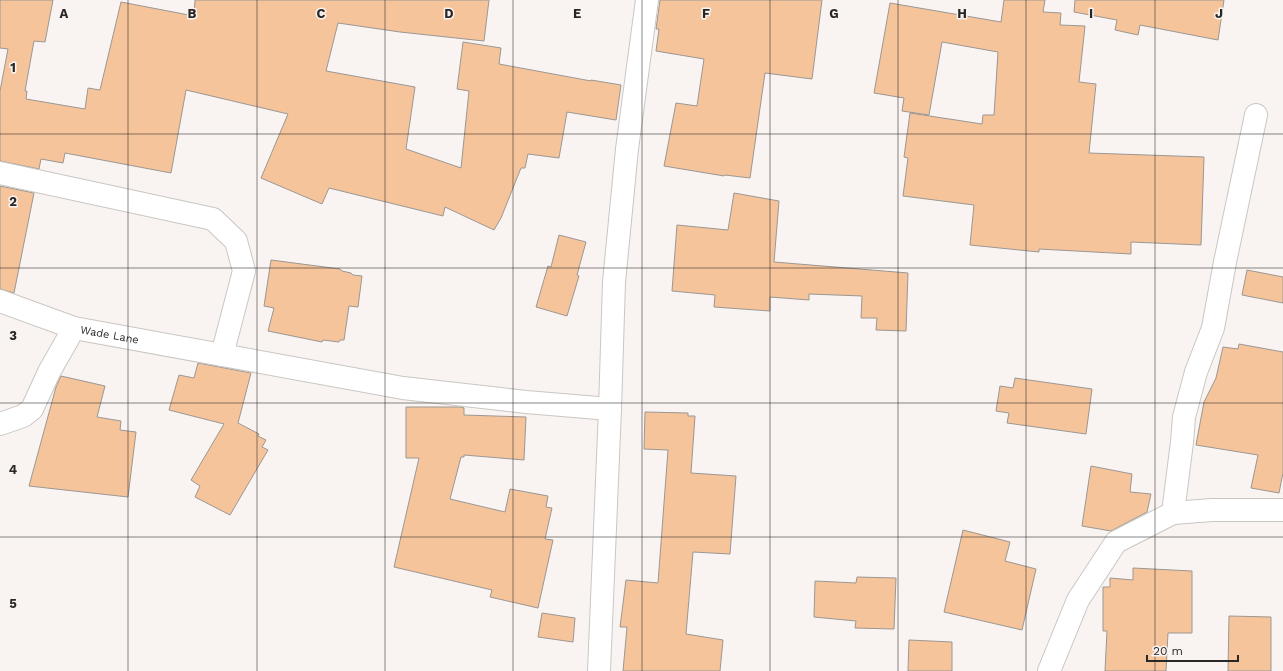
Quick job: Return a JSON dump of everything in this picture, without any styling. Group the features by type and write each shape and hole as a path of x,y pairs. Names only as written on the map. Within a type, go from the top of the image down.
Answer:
{"street":[{"path":"599,671 614,282 627,150 647,0"},
{"path":"1173,514 1184,417 1196,372 1214,328 1225,262 1256,115"},
{"path":"0,172 213,219 236,241 244,271 222,355"},
{"name":"Wade Lane","path":"0,301 74,328 403,388 526,402 610,409"},
{"path":"0,424 23,416 32,409 49,372 74,328"},
{"path":"1049,671 1078,600 1116,542 1173,514 1212,510 1283,510"}],"building":[{"path":"0,0 53,0 45,42 34,41 25,91 27,91 26,99 85,109 88,88 100,90 121,2 194,16 195,0 489,0 484,41 400,32 338,23 326,71 415,87 406,149 461,168 469,91 457,89 463,42 501,48 499,64 621,85 616,120 567,112 559,158 528,154 525,168 521,168 501,218 494,230 445,207 443,216 329,188 322,204 261,178 288,114 186,90 171,173 65,153 63,163 41,159 39,169 0,161 0,91 8,49 0,48"},
{"path":"660,0 822,0 812,79 765,73 750,178 724,176 664,166 676,103 697,106 704,59 656,51 659,29 656,29"},
{"path":"1004,0 1045,0 1043,12 1061,13 1060,25 1085,26 1079,82 1096,84 1089,153 1204,157 1201,245 1131,242 1131,254 1039,249 1039,252 970,245 974,205 903,196 908,158 904,157 910,113 982,124 983,115 994,115 998,52 942,42 929,115 902,111 904,98 874,93 890,3 1001,22"},
{"path":"1075,0 1224,0 1218,40 1140,25 1138,35 1115,30 1117,20 1074,12"},
{"path":"0,186 34,193 14,293 0,289"},
{"path":"734,193 779,201 774,262 908,273 906,331 876,330 877,318 861,318 862,296 809,294 809,300 770,297 770,311 714,307 715,295 672,291 677,225 728,230"},
{"path":"559,235 586,242 577,275 579,276 567,316 536,307 548,266 551,267"},
{"path":"271,260 340,269 353,275 362,276 358,307 349,306 344,340 340,340 339,342 323,340 322,342 268,331 274,308 264,306"},
{"path":"1247,270 1283,277 1283,303 1242,295"},
{"path":"1239,344 1283,352 1283,473 1279,493 1251,488 1258,455 1196,445 1204,402 1216,378 1223,347 1238,349"},
{"path":"198,363 251,373 238,423 259,434 258,436 266,440 262,447 268,450 230,515 195,497 200,486 191,480 224,424 169,410 179,375 194,378"},
{"path":"61,376 105,386 97,417 121,421 120,430 136,432 128,497 29,486 56,387"},
{"path":"1015,378 1092,389 1086,434 1007,423 1009,413 996,411 1000,386 1013,388"},
{"path":"406,407 460,407 464,408 464,415 526,417 524,460 464,455 464,457 461,457 450,499 505,512 510,489 548,496 546,507 552,508 545,539 553,540 538,608 490,597 492,590 394,567 419,458 406,458"},
{"path":"645,412 688,413 688,416 695,416 691,473 736,476 730,554 693,552 686,634 723,640 720,671 623,671 627,627 620,627 626,580 658,583 668,450 644,449"},
{"path":"1091,466 1132,474 1130,492 1151,494 1147,512 1111,531 1082,526"},
{"path":"963,530 1010,542 1005,561 1036,569 1022,630 944,612"},
{"path":"1133,568 1192,571 1192,633 1168,633 1166,671 1105,671 1107,631 1103,631 1103,587 1110,587 1110,578 1133,580"},
{"path":"857,577 896,578 894,629 855,628 856,621 814,617 815,581 856,583"},
{"path":"542,613 575,618 573,642 538,637"},
{"path":"1229,616 1271,617 1271,671 1228,671"},
{"path":"909,640 952,642 952,671 908,671"}]}
